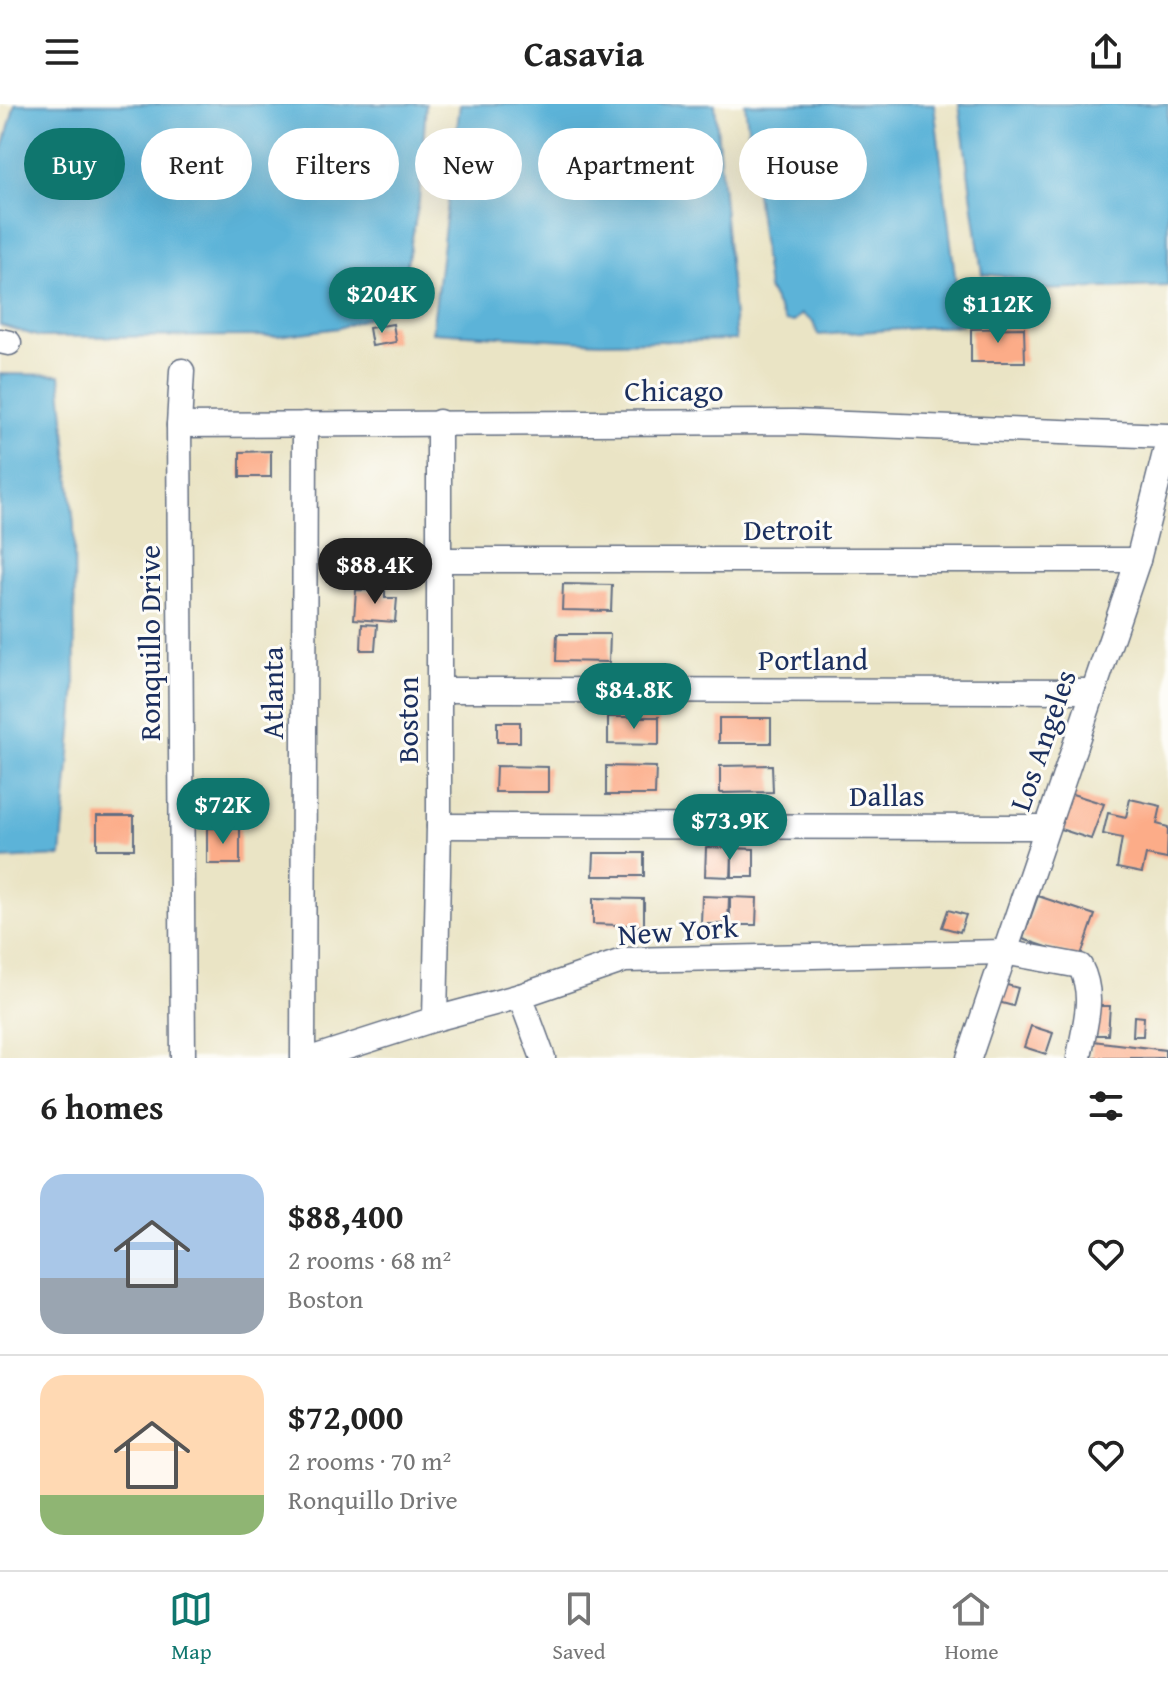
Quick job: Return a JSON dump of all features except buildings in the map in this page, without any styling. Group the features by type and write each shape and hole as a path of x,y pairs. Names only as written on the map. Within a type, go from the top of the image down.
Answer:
{"street":[{"name":"Ronquillo Drive","path":"182,371 179,425 183,1058"},
{"name":"Boston","path":"435,1019 439,826 439,422"},
{"name":"Chicago","path":"179,425 794,422 1168,438"},
{"name":"Atlanta","path":"303,1058 305,424"},
{"name":"Los Angeles","path":"969,1058 1138,560 1168,438"},
{"name":"Detroit","path":"439,560 1138,560"},
{"name":"Portland","path":"439,690 1092,691"},
{"name":"Dallas","path":"439,826 1046,827"},
{"name":"New York","path":"313,1058 520,996 625,960 1004,952 1080,966 1088,983 1089,997 1079,1058"},
{"path":"520,996 543,1058"}],"water":[{"path":"15,104 426,104 424,128 415,128 415,200 419,201 399,306 339,328 278,336 40,337 0,325 0,160"},
{"path":"460,104 715,104 717,128 538,128 538,200 723,200 723,194 736,340 600,342 432,332 448,200 522,200 522,128 457,128"},
{"path":"745,104 934,104 961,325 818,335 813,322 802,314 793,322 785,321 768,289 757,200 867,200 867,128 748,128"},
{"path":"959,104 1168,104 1168,286 1041,290 1011,277 982,274"},
{"path":"0,374 60,375 74,526 75,697 61,856 0,859"}]}
